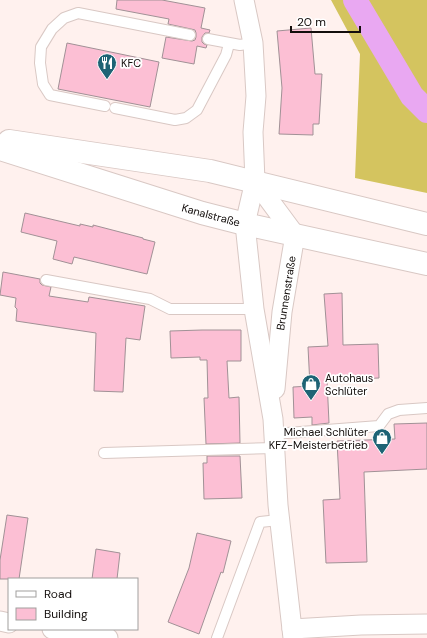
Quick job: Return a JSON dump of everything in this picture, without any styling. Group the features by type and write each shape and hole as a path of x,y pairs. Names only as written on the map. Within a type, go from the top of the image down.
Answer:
{"main road":[{"path":"0,140 210,171 427,224"},
{"name":"Kanalstraße","path":"0,149 195,211 245,224 427,264"}],"street":[{"name":"Brunnenstraße","path":"244,0 253,43 256,96 253,132 255,182 245,224 254,309 274,434 279,520 293,633"},
{"path":"255,182 295,235"},
{"name":"Brunnenstraße","path":"274,434 282,312 295,235"},
{"path":"293,633 361,625 427,624"},
{"path":"56,630 77,635 108,638"}],"lane":[{"path":"105,106 50,95 43,84 40,63 41,47 52,29 64,18 78,13 190,35"},
{"path":"208,39 228,44 240,45 253,43"},
{"path":"115,108 176,120 186,118 197,110 226,55 228,44"},
{"path":"46,280 150,299 170,309 254,309"},
{"path":"104,453 274,434 379,426 388,414 399,410 427,408"},
{"path":"217,638 260,522 279,520"}],"shaded area":[{"path":"331,0 427,0 427,193 355,178 360,54"}],"building":[{"path":"117,0 162,0 205,8 201,28 210,30 209,33 205,33 202,37 202,42 207,45 206,48 197,46 194,64 162,58 166,37 192,41 195,40 196,37 195,30 168,24 169,19 116,9"},
{"path":"311,28 315,74 322,74 319,124 313,124 313,135 279,134 282,88 277,31"},
{"name":"KFC","path":"67,43 159,62 150,107 58,89"},
{"path":"25,213 80,226 80,224 93,227 93,225 155,242 147,274 74,257 72,264 53,259 57,241 21,232"},
{"path":"3,272 40,279 40,283 42,285 51,287 49,296 88,302 89,297 145,306 140,340 126,338 123,392 94,391 96,333 16,321 16,298 0,295"},
{"path":"342,293 343,345 378,344 379,378 327,380 329,423 312,425 312,417 294,418 293,387 310,386 308,347 328,346 324,294"},
{"path":"241,330 241,361 227,361 229,398 239,397 240,443 206,444 204,398 208,398 207,360 200,360 200,357 171,358 170,331"},
{"path":"427,423 427,469 364,472 367,562 326,563 323,500 340,499 337,441 395,439 394,424"},
{"path":"207,456 240,456 242,498 204,499 203,463 207,463"},
{"path":"7,515 28,518 19,578 0,579 0,560"},
{"path":"197,533 231,541 223,573 221,572 199,634 168,622 189,568"},
{"path":"96,549 120,553 117,578 92,578"}],"waterway":[{"path":"355,0 412,96 427,111"}],"place":[{"name":"KFC","path":"107,80"},
{"name":"Autohaus Schlüter","path":"311,401"},
{"name":"Michael Schlüter KFZ-Meisterbetrieb","path":"382,455"}]}
